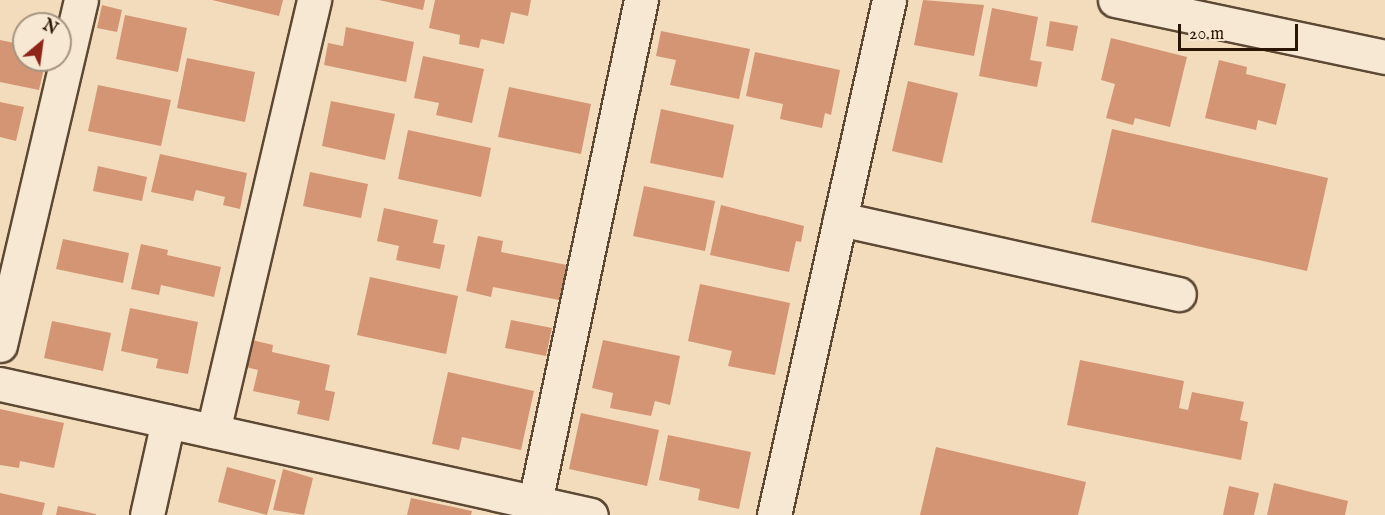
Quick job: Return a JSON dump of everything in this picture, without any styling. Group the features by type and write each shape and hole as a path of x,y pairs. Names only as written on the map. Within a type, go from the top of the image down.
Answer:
{"street":[{"path":"0,345 81,0"},
{"path":"213,431 314,0"},
{"path":"535,502 641,0"},
{"path":"774,515 889,0"},
{"path":"1115,0 1385,57"},
{"path":"840,219 1179,294"},
{"path":"0,384 591,515"},
{"path":"147,515 168,421"}],"building":[{"path":"212,0 283,0 279,16"},
{"path":"379,0 425,0 423,10"},
{"path":"435,0 531,0 528,16 511,12 504,44 481,39 479,48 459,44 460,35 429,28"},
{"path":"923,0 984,5 974,56 914,45"},
{"path":"102,5 122,10 117,32 97,28"},
{"path":"992,8 1038,17 1030,60 1042,62 1037,87 979,76"},
{"path":"125,15 187,28 178,72 116,59"},
{"path":"1050,21 1078,26 1073,51 1046,46"},
{"path":"346,27 414,42 406,82 324,65 328,43 343,46"},
{"path":"661,31 750,49 739,99 670,85 676,60 656,56"},
{"path":"1111,38 1187,57 1170,127 1135,118 1133,125 1106,118 1115,84 1101,80"},
{"path":"0,40 12,42 12,72 43,72 39,90 0,82"},
{"path":"755,52 840,70 831,115 825,113 822,128 780,119 783,104 746,96"},
{"path":"423,56 484,69 472,123 436,115 439,103 414,98"},
{"path":"187,58 255,72 245,122 177,108"},
{"path":"1219,60 1247,67 1246,74 1286,84 1276,125 1258,120 1256,130 1205,118"},
{"path":"908,81 958,93 942,163 892,151"},
{"path":"98,85 171,100 161,146 88,131"},
{"path":"509,87 591,104 581,154 498,137"},
{"path":"331,101 395,114 385,160 322,146"},
{"path":"0,102 24,107 16,141 0,137"},
{"path":"661,109 734,125 723,178 650,163"},
{"path":"1112,129 1328,178 1307,271 1091,222"},
{"path":"408,130 491,148 481,197 398,179"},
{"path":"160,154 247,173 240,209 223,205 225,197 196,190 193,201 151,192"},
{"path":"98,166 147,177 142,201 93,191"},
{"path":"310,172 368,184 361,218 303,206"},
{"path":"644,186 715,201 705,251 633,236"},
{"path":"721,205 804,226 801,242 796,241 789,272 710,255"},
{"path":"384,208 438,220 433,243 445,245 440,269 396,260 399,246 377,241"},
{"path":"478,236 503,241 501,252 567,265 559,300 493,287 491,297 466,291"},
{"path":"63,239 129,253 123,283 56,269"},
{"path":"141,244 168,250 167,255 221,267 214,297 161,285 159,295 131,289"},
{"path":"370,277 458,296 446,354 357,335"},
{"path":"700,284 790,303 775,375 728,366 732,351 688,341"},
{"path":"130,308 198,322 188,374 156,368 158,359 121,351"},
{"path":"511,320 552,328 546,356 505,348"},
{"path":"52,321 111,333 103,371 44,358"},
{"path":"252,340 273,345 272,352 330,365 325,390 335,392 329,421 297,414 300,401 253,391 258,370 246,367"},
{"path":"603,340 680,356 670,405 655,401 651,416 610,408 613,393 592,388"},
{"path":"1080,360 1184,381 1179,408 1188,410 1192,392 1244,402 1240,420 1248,422 1241,460 1067,425"},
{"path":"448,372 534,391 521,450 462,437 459,450 432,444"},
{"path":"0,409 64,423 54,468 20,461 19,468 0,465"},
{"path":"581,413 659,430 647,486 569,469"},
{"path":"668,435 751,452 739,509 698,500 700,489 659,480"},
{"path":"936,447 1086,482 1078,515 920,515"},
{"path":"227,467 276,480 267,515 218,502"},
{"path":"283,469 313,478 304,515 273,510"},
{"path":"1274,483 1348,501 1345,515 1267,515"},
{"path":"1229,486 1259,493 1254,515 1223,515"},
{"path":"0,493 45,503 42,515 0,515"},
{"path":"411,498 472,511 471,515 407,515"},
{"path":"58,506 96,514 96,515 56,515"}]}
